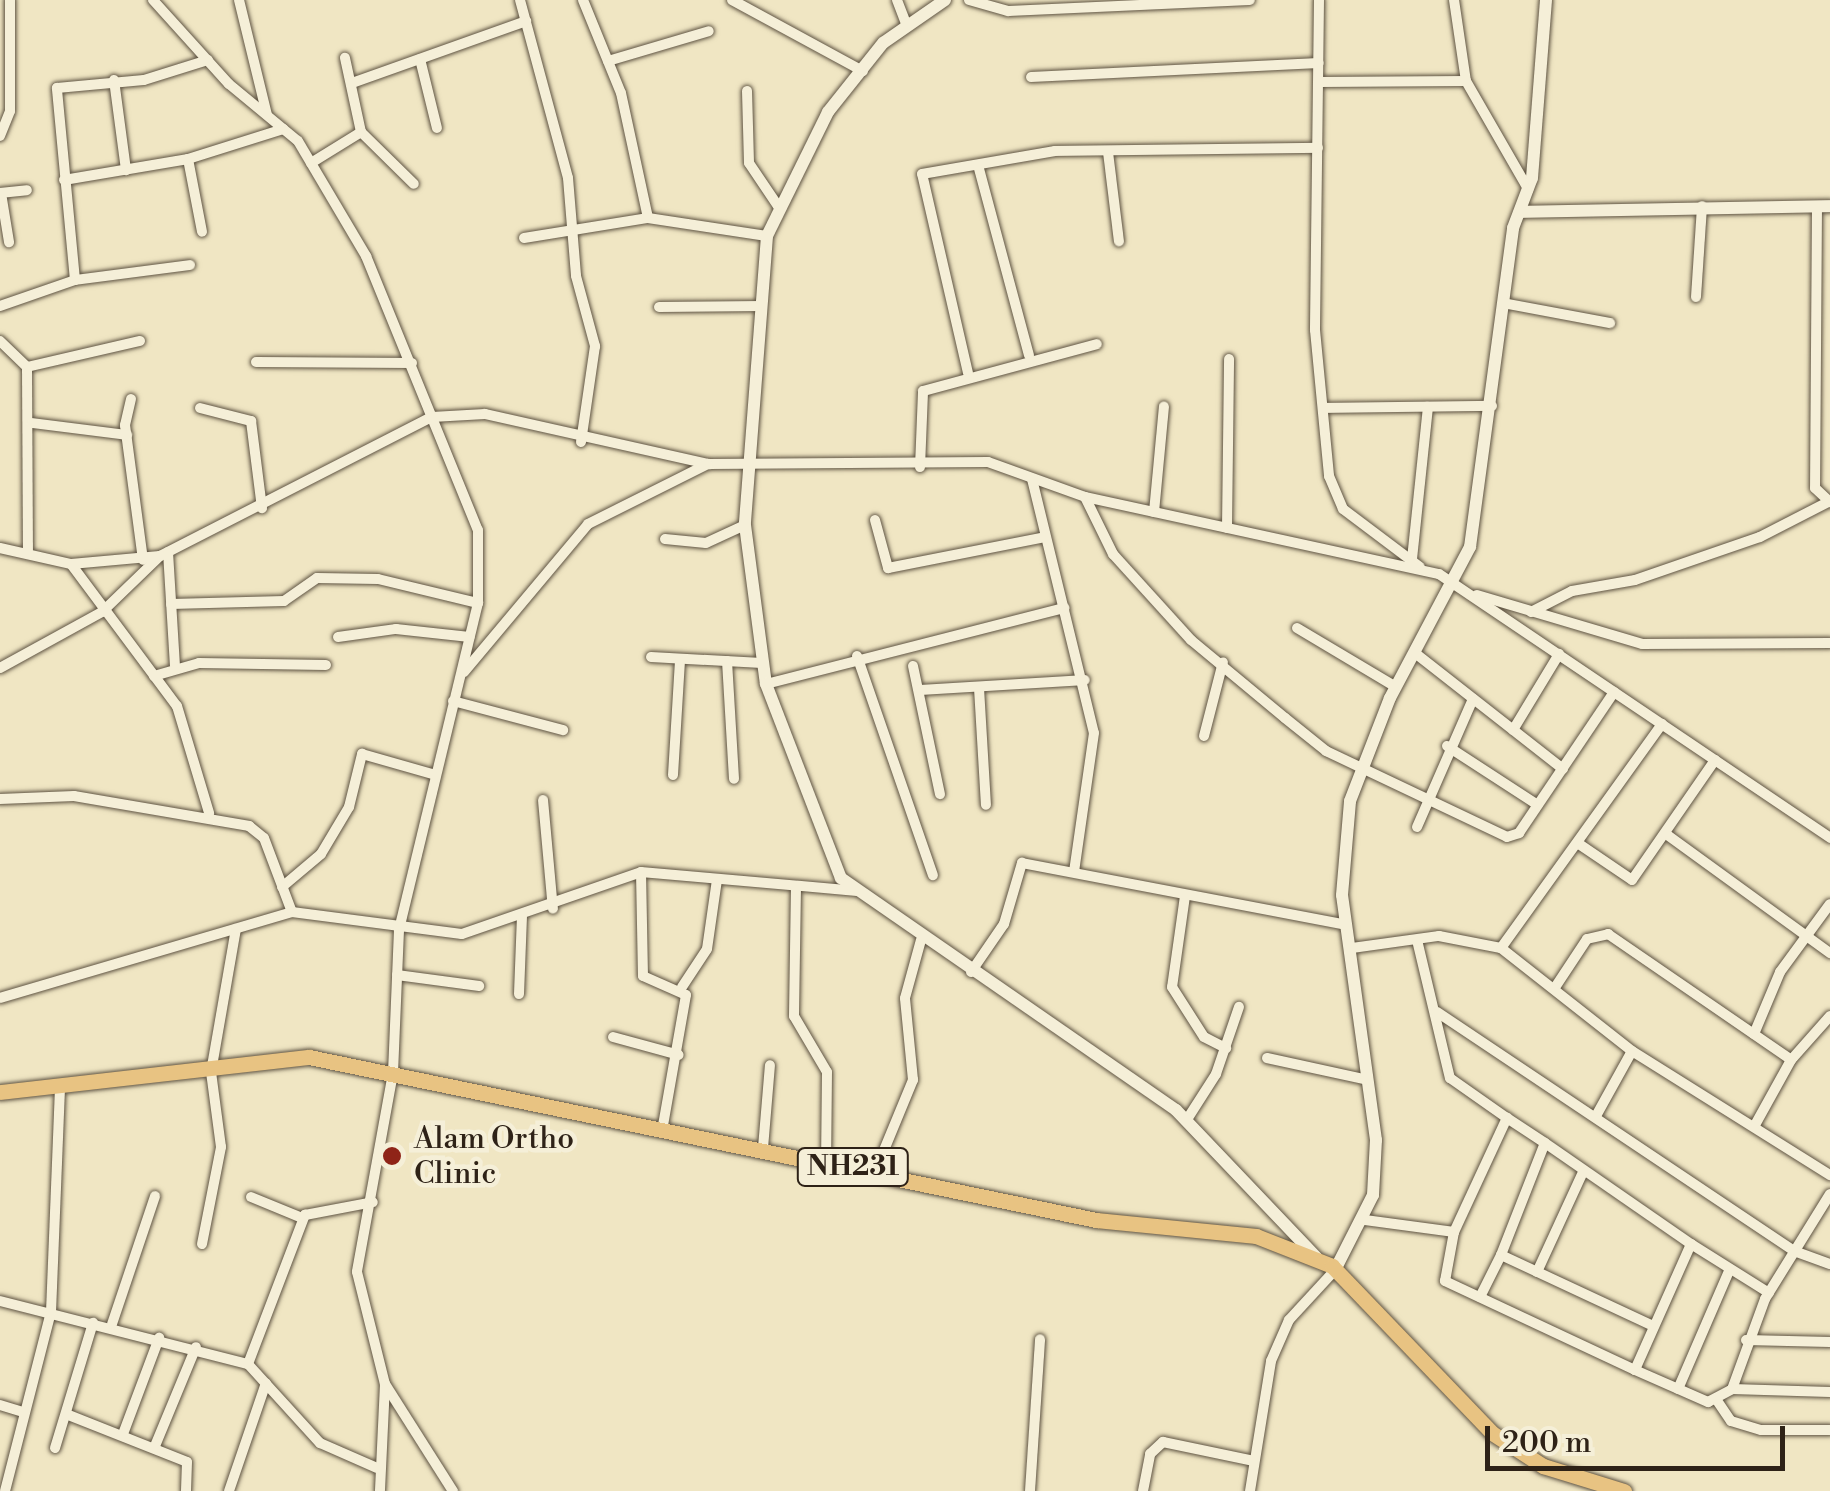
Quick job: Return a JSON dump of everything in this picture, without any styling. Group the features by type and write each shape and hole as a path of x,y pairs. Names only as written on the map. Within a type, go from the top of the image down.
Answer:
{"highway":[{"name":"NH231","path":"0,1092 211,1072 270,1055 392,1073 664,1126 1145,1228 1256,1236 1317,1258 1335,1270 1492,1433 1543,1466 1624,1491"}],"street":[{"path":"0,136 10,110 4,55 10,0"},
{"path":"153,0 208,60 283,129 311,163 366,256 478,530 478,603 432,774 400,930 392,1073 358,1303 385,1384 453,1491"},
{"path":"239,0 267,116"},
{"path":"520,0 578,230 576,276 595,346 581,442"},
{"path":"584,0 608,61 648,218"},
{"path":"732,0 863,70"},
{"path":"897,0 906,24"},
{"path":"945,0 906,24 828,112 768,236 745,525 766,684 842,878 921,940 1186,1120 1317,1258"},
{"path":"969,0 1008,10 1250,0"},
{"path":"1319,0 1323,408 1343,508 1421,568"},
{"path":"1454,0 1466,81 1530,184 1554,206"},
{"path":"1250,1491 1271,1361 1289,1320 1335,1270 1365,1220 1376,1140 1346,925 1350,802 1396,687 1415,653 1462,589 1492,406 1503,304 1520,212 1530,184 1546,0"},
{"path":"352,83 526,21"},
{"path":"608,61 709,32"},
{"path":"345,58 361,132 414,184"},
{"path":"420,59 437,128"},
{"path":"75,280 56,88 208,60"},
{"path":"1031,77 1319,62"},
{"path":"114,80 126,170"},
{"path":"1318,82 1466,81"},
{"path":"747,91 749,164 780,209"},
{"path":"64,180 188,159 283,129"},
{"path":"311,163 361,132"},
{"path":"968,374 918,183 922,174 1108,152 1318,148"},
{"path":"1108,152 1119,241"},
{"path":"188,159 202,232"},
{"path":"978,165 1029,355"},
{"path":"9,242 1,193 27,190"},
{"path":"1520,212 1554,206 1824,206 1815,488 1829,502 1760,537 1635,580 1572,590 1531,612"},
{"path":"1696,297 1702,206"},
{"path":"524,238 648,218 768,236"},
{"path":"0,306 75,280 190,265"},
{"path":"1503,304 1610,323"},
{"path":"659,307 762,306"},
{"path":"0,341 27,367 32,423 28,553"},
{"path":"27,367 140,341"},
{"path":"920,467 920,395 968,374 1029,355 1097,344"},
{"path":"1226,528 1229,359"},
{"path":"256,362 412,363"},
{"path":"131,399 127,435 143,560"},
{"path":"1154,512 1164,406"},
{"path":"1412,559 1428,406"},
{"path":"1323,408 1492,406"},
{"path":"200,408 251,421 262,508"},
{"path":"0,548 71,564 143,560 164,554 262,508 434,417 486,414 581,442 709,464 920,467 988,462 1086,498 1421,568 1462,589 1830,838"},
{"path":"32,423 127,435"},
{"path":"461,676 588,524 709,464"},
{"path":"1032,478 1041,538 1084,680 1096,754 1074,872"},
{"path":"1086,498 1113,554 1190,640 1222,662 1326,751 1427,793 1514,838 1614,692"},
{"path":"875,520 888,568 1041,538"},
{"path":"665,539 706,543 745,525"},
{"path":"164,554 175,666"},
{"path":"0,668 102,612 164,554"},
{"path":"71,564 102,612 188,725 209,813"},
{"path":"171,604 284,600 317,578 378,579 478,603"},
{"path":"1462,589 1642,644 1830,643"},
{"path":"766,684 857,656 1064,608"},
{"path":"1298,628 1396,687"},
{"path":"338,637 396,630 470,637"},
{"path":"1415,653 1563,769"},
{"path":"1512,730 1558,654"},
{"path":"857,656 933,875"},
{"path":"651,658 762,663"},
{"path":"672,776 680,659"},
{"path":"727,661 734,780"},
{"path":"1204,736 1222,662"},
{"path":"154,676 175,666 326,665"},
{"path":"912,666 921,690 940,794"},
{"path":"921,690 1084,680"},
{"path":"979,688 986,805"},
{"path":"1416,827 1447,746 1474,700"},
{"path":"453,701 563,730"},
{"path":"1501,948 1662,724"},
{"path":"1447,746 1538,805"},
{"path":"282,887 320,854 349,807 362,754 432,774"},
{"path":"1579,844 1632,880 1714,760"},
{"path":"0,799 74,796 209,813 264,838 292,912"},
{"path":"543,800 553,909"},
{"path":"1666,834 1830,953"},
{"path":"970,973 1004,924 1018,865 1074,872 1346,925"},
{"path":"0,998 292,912 400,930 462,934 553,909 615,876 641,872 858,891"},
{"path":"641,872 643,976 682,987"},
{"path":"664,1126 678,1055 682,987 707,950 717,880"},
{"path":"796,887 796,1032 827,1072 826,1162"},
{"path":"1184,896 1172,987 1204,1037 1226,1048"},
{"path":"1754,1034 1807,937 1830,904"},
{"path":"519,994 522,917"},
{"path":"202,1244 220,1147 211,1072 236,929"},
{"path":"1554,990 1599,932 1792,1060"},
{"path":"1352,948 1475,936 1501,948 1632,1050 1830,1176"},
{"path":"875,1172 912,1080 904,998 921,940"},
{"path":"1416,940 1437,1012 1442,1068 1729,1272 1769,1293"},
{"path":"398,974 479,986"},
{"path":"1186,1120 1226,1048 1239,1007"},
{"path":"1437,1012 1794,1250 1830,1264"},
{"path":"1755,1125 1792,1060 1830,1016"},
{"path":"613,1037 678,1055"},
{"path":"1596,1116 1632,1050"},
{"path":"1267,1058 1368,1080"},
{"path":"763,1148 770,1065"},
{"path":"5,1491 51,1312 60,1088"},
{"path":"1508,1118 1454,1232 1445,1280 1634,1370 1718,1402 1731,1420 1760,1430 1830,1430"},
{"path":"1480,1297 1501,1256 1545,1143"},
{"path":"1537,1272 1584,1170"},
{"path":"1718,1402 1732,1390 1746,1340 1769,1293 1830,1194"},
{"path":"112,1324 156,1196"},
{"path":"251,1197 302,1218 373,1202"},
{"path":"248,1364 302,1218"},
{"path":"1365,1220 1454,1232"},
{"path":"1634,1370 1690,1244"},
{"path":"1501,1256 1653,1326"},
{"path":"1678,1389 1729,1272"},
{"path":"0,1300 93,1323 112,1324 248,1364 320,1443 378,1468"},
{"path":"55,1448 93,1323"},
{"path":"123,1434 159,1338"},
{"path":"1030,1491 1040,1339"},
{"path":"1746,1340 1830,1342"},
{"path":"155,1446 196,1347"},
{"path":"229,1491 266,1383"},
{"path":"380,1491 378,1468 385,1384"},
{"path":"1732,1390 1830,1392"},
{"path":"0,1405 24,1412"},
{"path":"66,1414 155,1446 191,1468 186,1491"},
{"path":"1142,1491 1150,1454 1163,1442 1254,1461"}],"place":[{"name":"Alam Ortho Clinic","path":"392,1156"}]}
